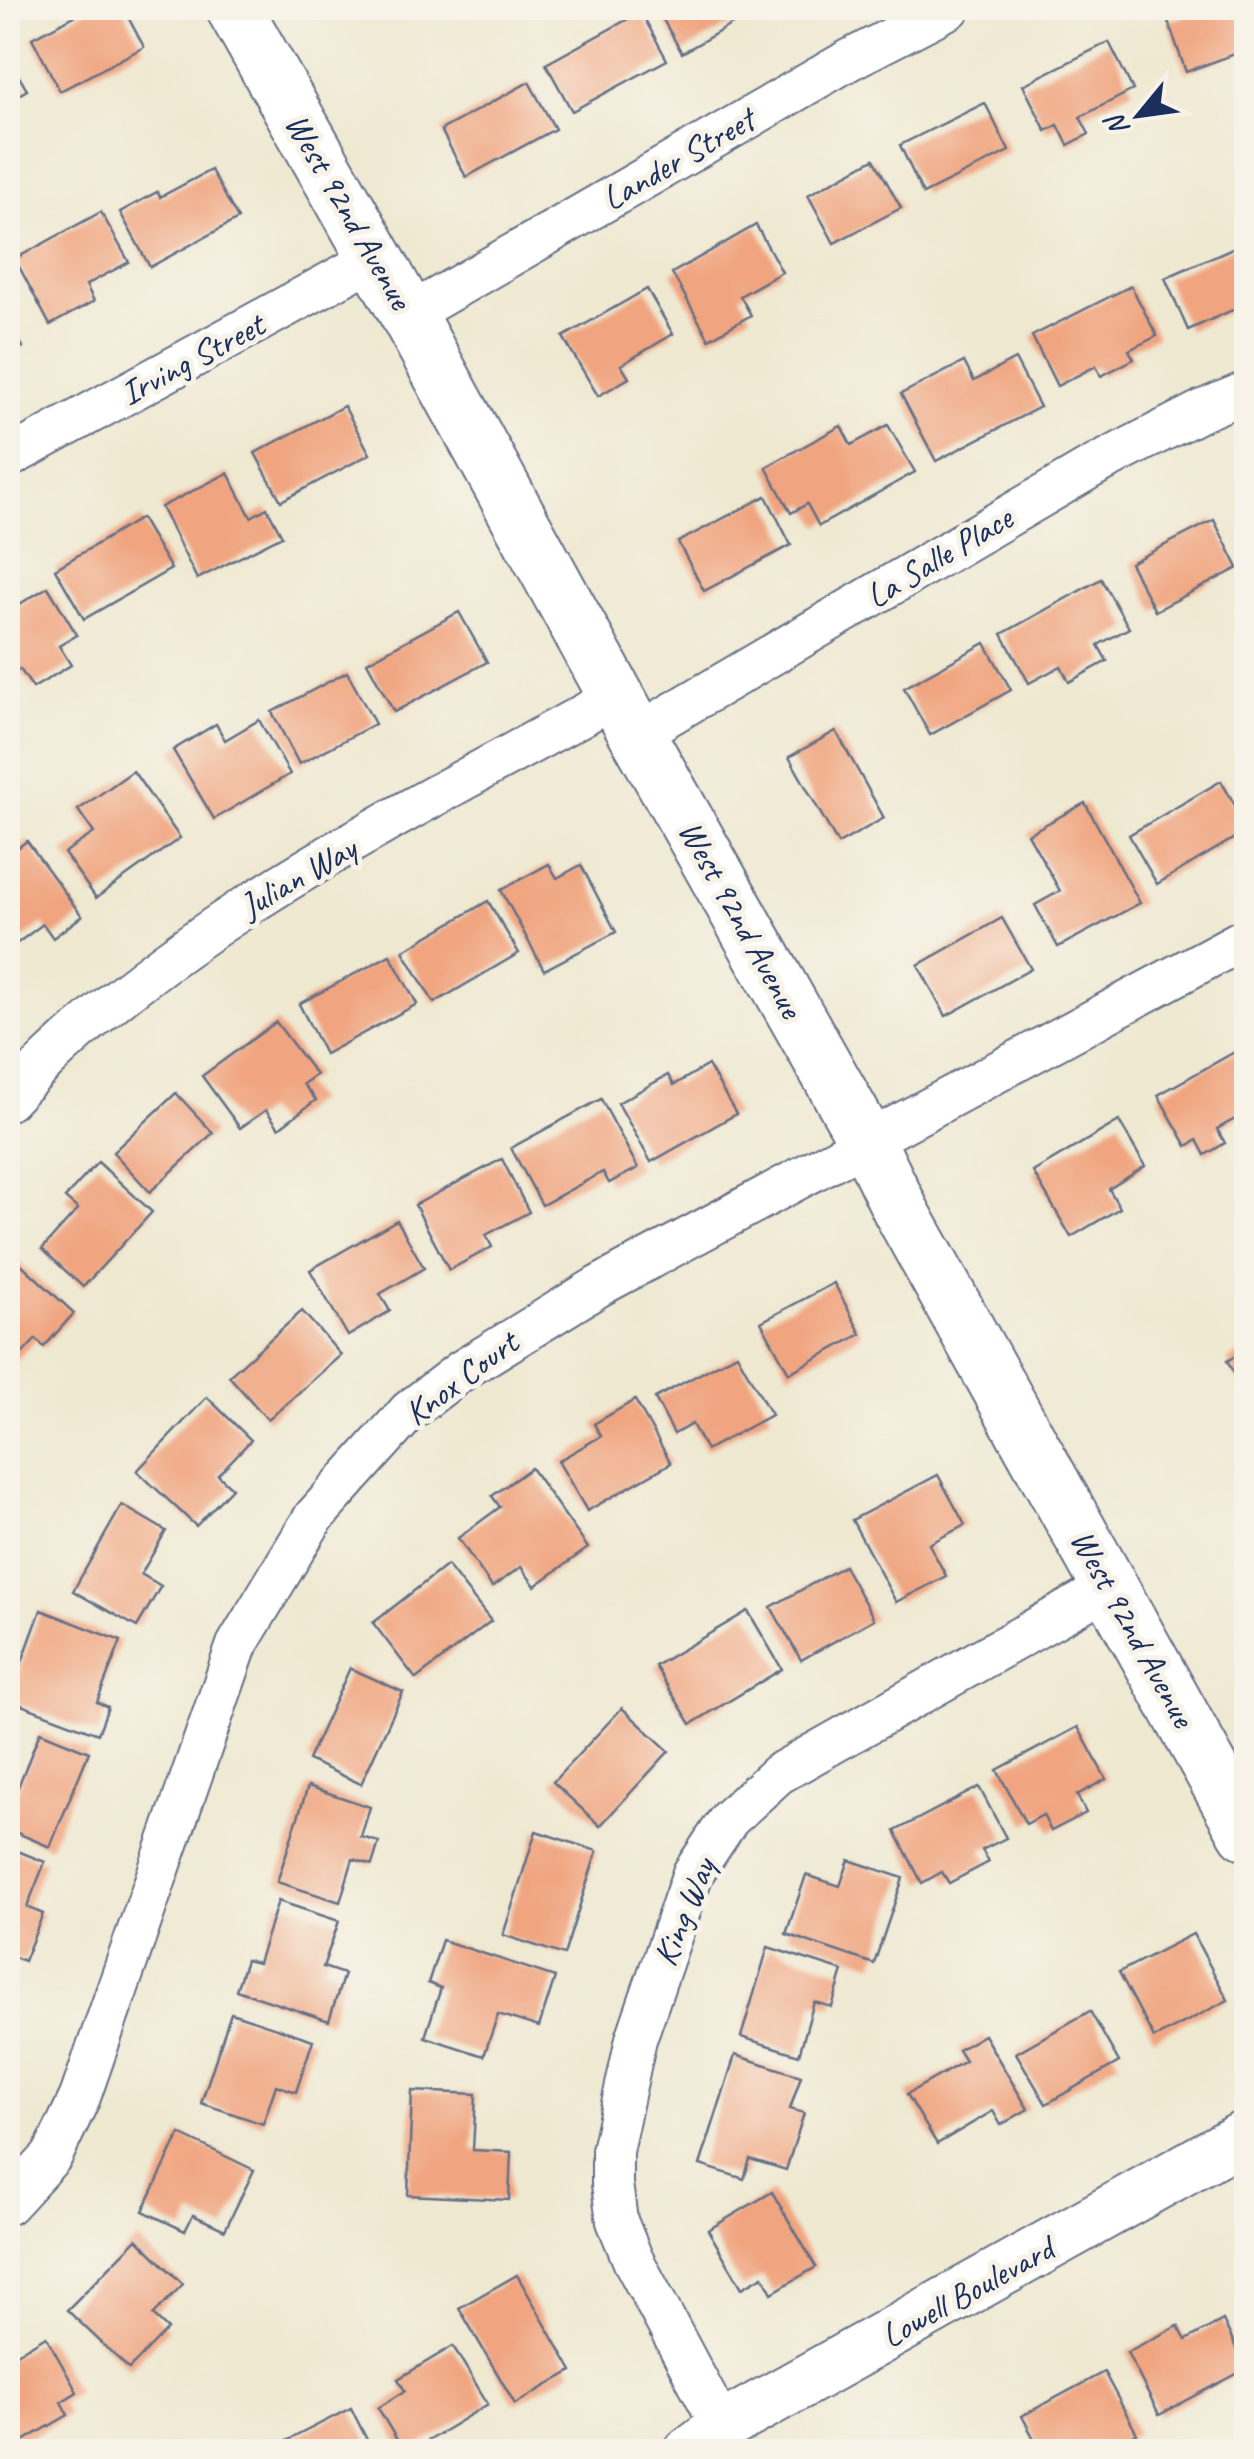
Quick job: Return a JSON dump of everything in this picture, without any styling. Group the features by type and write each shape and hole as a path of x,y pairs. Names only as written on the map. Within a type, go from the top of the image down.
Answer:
{"main road":[{"name":"West 92nd Avenue","path":"234,8 868,1143 901,1211 1246,1832"}],"street":[{"name":"Lander Street","path":"408,315 849,60 950,8"},
{"name":"Irving Street","path":"8,458 375,258"},
{"name":"La Salle Place","path":"627,715 1092,467 1246,392"},
{"name":"Julian Way","path":"8,1100 110,1004 236,913 627,715"},
{"name":"Knox Court","path":"8,2204 52,2156 80,2097 237,1645 314,1517 409,1411 460,1371 598,1286 1246,938"},
{"name":"King Way","path":"706,2439 617,2220 612,2184 612,2151 636,2039 693,1873 729,1820 778,1774 1110,1586"},
{"name":"Lowell Boulevard","path":"706,2439 1246,2135"}],"building":[{"path":"90,8 123,8 144,47 60,91 32,38"},
{"path":"760,8 682,53 657,9"},
{"path":"1204,8 1243,8 1246,50 1186,72 1168,21"},
{"path":"641,12 667,60 572,111 546,64"},
{"path":"1109,42 1133,90 1080,117 1089,134 1068,145 1058,125 1046,131 1023,85"},
{"path":"8,58 27,90 8,101"},
{"path":"529,82 555,129 466,177 441,130"},
{"path":"985,103 1009,151 923,194 900,145"},
{"path":"874,159 901,208 834,243 808,195"},
{"path":"211,170 238,219 150,267 120,212 157,192 160,197"},
{"path":"101,212 129,262 86,285 94,301 50,325 15,259"},
{"path":"756,225 782,272 740,296 751,315 709,339 672,273"},
{"path":"1246,242 1246,304 1188,330 1165,278"},
{"path":"1131,286 1157,336 1129,350 1134,359 1101,376 1096,366 1057,386 1032,336"},
{"path":"647,289 673,334 621,365 629,378 598,396 563,337"},
{"path":"8,320 23,347 8,356"},
{"path":"1015,359 1040,407 936,461 901,394 964,362 974,381"},
{"path":"344,406 370,454 281,501 255,453"},
{"path":"888,425 915,472 819,526 807,504 791,513 766,467 841,426 851,445"},
{"path":"228,473 251,517 267,508 282,536 197,579 161,507"},
{"path":"766,496 791,545 704,591 678,542"},
{"path":"141,518 171,569 84,619 55,569"},
{"path":"1214,520 1238,568 1155,611 1130,563"},
{"path":"1101,579 1129,628 1098,645 1107,661 1069,682 1061,666 1029,683 1002,634"},
{"path":"48,587 77,635 59,646 71,665 33,688 20,669 8,677 8,611"},
{"path":"459,612 487,662 394,712 367,662"},
{"path":"985,643 1011,690 930,735 904,688"},
{"path":"347,672 375,724 299,764 272,712"},
{"path":"259,720 290,774 214,819 173,750 216,724 225,740"},
{"path":"836,731 884,818 838,844 789,757"},
{"path":"133,771 180,838 96,898 64,853 94,833 78,810"},
{"path":"1221,781 1246,824 1246,831 1157,884 1129,835"},
{"path":"1085,803 1140,903 1058,947 1035,905 1060,891 1028,834"},
{"path":"27,841 82,916 53,938 43,924 8,950 8,855"},
{"path":"549,864 557,878 581,865 616,932 544,970 501,890"},
{"path":"488,901 519,953 434,1003 403,951"},
{"path":"1002,918 1031,969 946,1016 918,965"},
{"path":"390,955 417,1004 325,1054 299,1004"},
{"path":"276,1022 316,1075 303,1084 316,1100 279,1128 266,1110 240,1128 202,1076"},
{"path":"1240,1049 1246,1061 1246,1113 1217,1129 1225,1143 1205,1155 1197,1140 1187,1146 1158,1095"},
{"path":"708,1065 736,1114 651,1162 618,1103 668,1075 674,1085"},
{"path":"176,1093 213,1133 150,1192 113,1152"},
{"path":"601,1099 638,1168 609,1183 603,1172 542,1205 511,1148"},
{"path":"1119,1121 1145,1166 1109,1189 1120,1208 1071,1237 1033,1172"},
{"path":"502,1159 529,1212 486,1235 492,1247 449,1270 415,1205"},
{"path":"98,1162 152,1212 83,1287 42,1249 78,1209 65,1198"},
{"path":"397,1220 424,1268 380,1294 390,1311 348,1336 310,1270"},
{"path":"19,1262 74,1313 44,1347 36,1339 8,1369 8,1274"},
{"path":"834,1283 861,1334 789,1373 761,1322"},
{"path":"302,1311 341,1355 268,1420 229,1376"},
{"path":"1246,1350 1246,1395 1227,1361"},
{"path":"737,1354 771,1415 706,1450 692,1424 674,1434 655,1398"},
{"path":"207,1397 251,1440 218,1475 232,1488 196,1526 137,1471"},
{"path":"635,1400 671,1463 587,1511 558,1461 601,1436 594,1424"},
{"path":"531,1468 588,1548 535,1586 521,1567 492,1587 458,1538 500,1507 492,1496"},
{"path":"938,1475 965,1525 929,1544 946,1576 896,1602 852,1520"},
{"path":"122,1505 166,1531 141,1574 161,1586 137,1627 73,1591"},
{"path":"447,1565 491,1621 416,1679 373,1623"},
{"path":"844,1566 874,1619 801,1660 771,1607"},
{"path":"41,1610 121,1641 97,1702 108,1707 98,1734 8,1700"},
{"path":"748,1611 782,1669 691,1724 655,1666"},
{"path":"350,1668 403,1692 361,1784 308,1760"},
{"path":"622,1708 669,1751 600,1826 553,1782"},
{"path":"1078,1727 1106,1779 1077,1795 1086,1813 1051,1831 1043,1815 1026,1824 997,1770"},
{"path":"40,1732 89,1752 50,1847 8,1829 8,1812"},
{"path":"308,1786 370,1807 361,1837 379,1842 372,1865 353,1859 340,1902 277,1882"},
{"path":"979,1787 1006,1838 982,1850 989,1862 949,1883 942,1872 922,1883 895,1831"},
{"path":"536,1831 597,1851 564,1955 503,1935"},
{"path":"8,1847 45,1862 27,1907 43,1914 24,1961 8,1954"},
{"path":"849,1860 903,1878 874,1964 786,1934 806,1875 840,1886"},
{"path":"278,1901 339,1921 323,1967 344,1974 329,2021 236,1990 246,1960 258,1963"},
{"path":"1193,1934 1228,2000 1154,2038 1119,1972"},
{"path":"442,1940 555,1977 539,2027 498,2014 484,2056 425,2037 441,1988 428,1983"},
{"path":"768,1947 843,1971 832,2007 814,2002 799,2055 741,2037"},
{"path":"1090,2011 1119,2062 1046,2104 1016,2053"},
{"path":"231,2013 313,2040 296,2092 276,2085 263,2124 201,2103"},
{"path":"984,2035 1028,2109 1001,2125 993,2111 937,2144 907,2094 965,2061 958,2050"},
{"path":"735,2055 801,2076 790,2109 804,2113 786,2170 750,2159 744,2179 700,2165"},
{"path":"412,2091 476,2094 473,2150 511,2152 509,2200 408,2195"},
{"path":"180,2134 254,2170 225,2230 193,2215 185,2231 143,2211"},
{"path":"772,2192 816,2267 772,2293 763,2276 742,2288 708,2230"},
{"path":"137,2239 183,2284 153,2315 168,2329 129,2369 67,2310"},
{"path":"517,2275 572,2371 515,2404 459,2308"},
{"path":"1223,2320 1246,2369 1159,2415 1127,2352 1178,2326 1186,2340"},
{"path":"46,2336 77,2392 61,2402 68,2415 8,2450 8,2359"},
{"path":"453,2346 488,2404 404,2452 378,2408 405,2391 398,2379"},
{"path":"1104,2372 1137,2434 1105,2452 1073,2452 1071,2447 1063,2452 1041,2452 1022,2416"},
{"path":"351,2408 373,2452 265,2452"}]}
